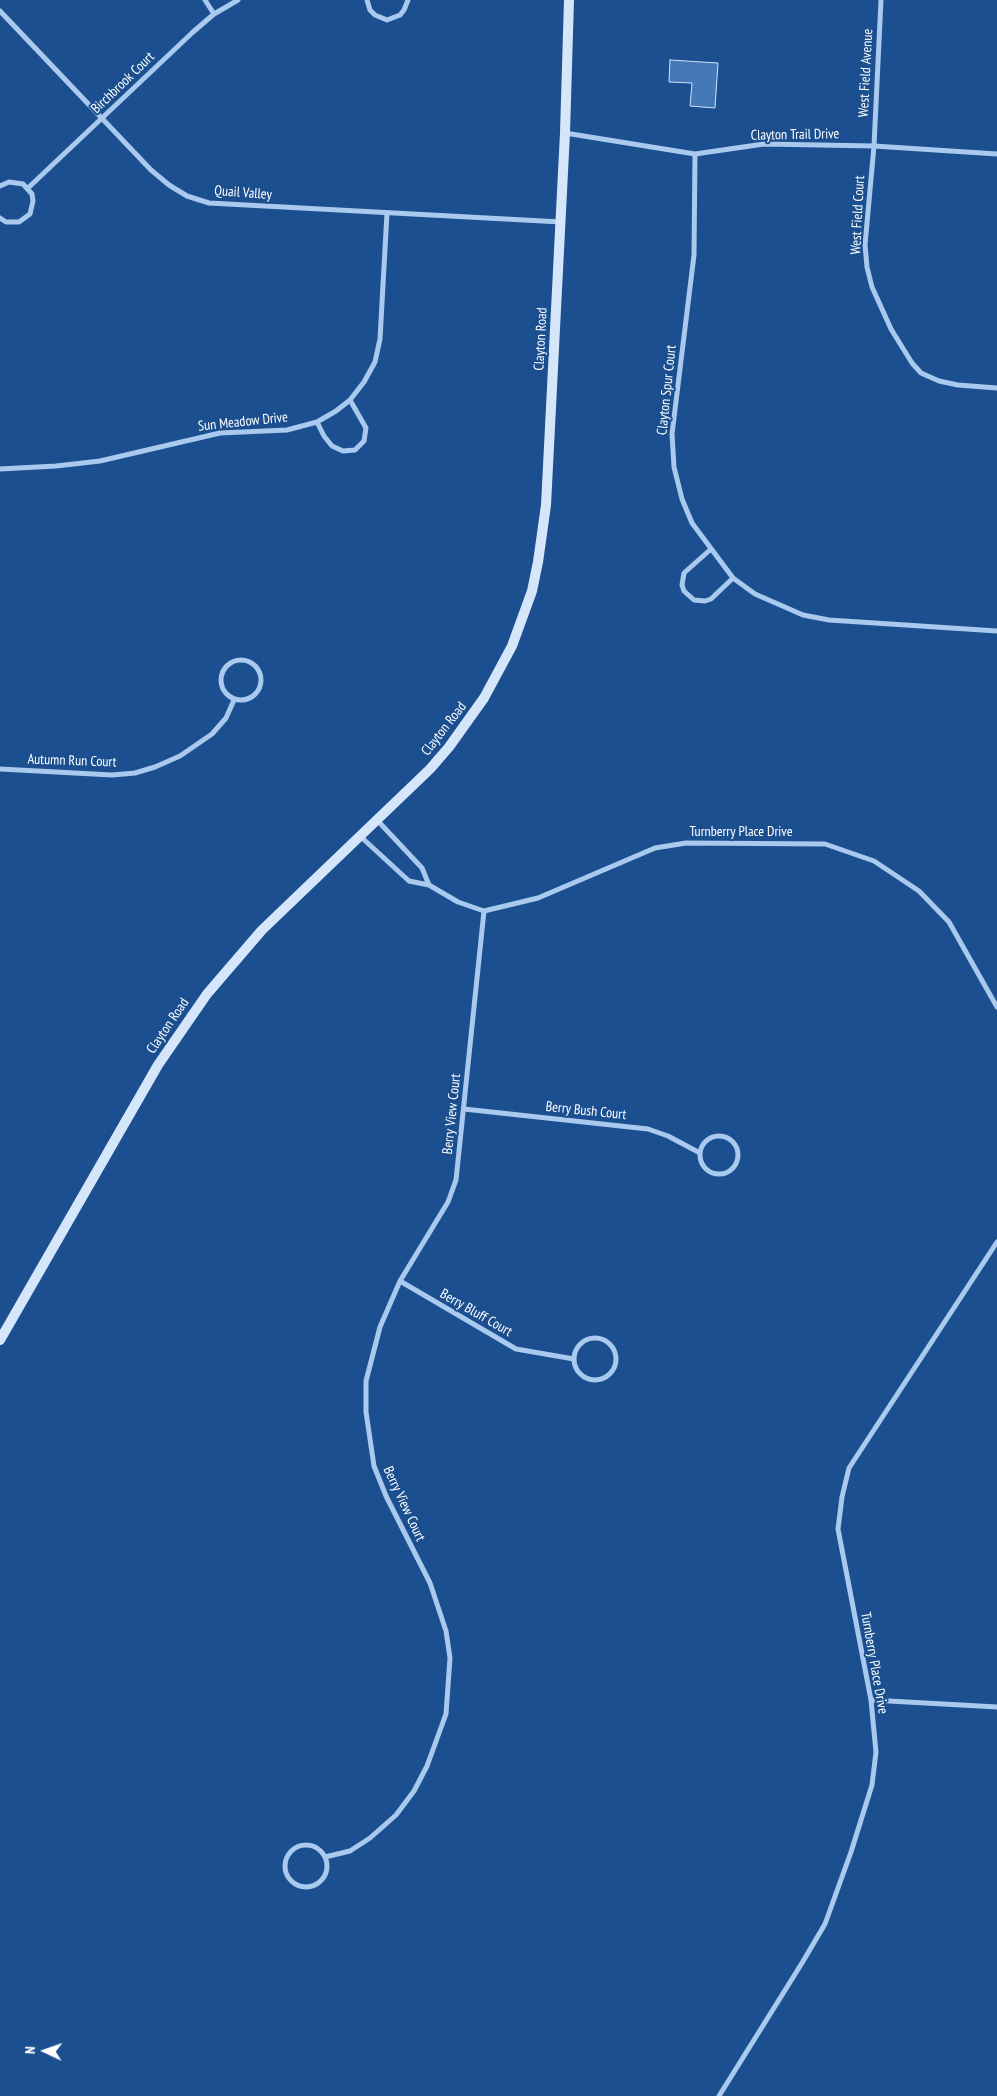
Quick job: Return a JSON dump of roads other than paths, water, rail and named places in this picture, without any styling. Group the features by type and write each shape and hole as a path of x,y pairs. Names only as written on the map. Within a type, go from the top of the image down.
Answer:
{"main road":[{"name":"Clayton Road","path":"0,1340 158,1065 190,1018 225,972 262,930 430,769 468,724 499,673 512,646 532,592 546,505 561,222 569,0"}],"street":[{"path":"205,0 214,14"},
{"name":"Birchbrook Court","path":"28,188 214,14 238,0"},
{"path":"367,0 370,10 375,15 387,20 400,15 408,0"},
{"name":"West Field Avenue","path":"874,146 882,0"},
{"name":"Quail Valley","path":"0,11 151,170 169,185 187,196 209,203 561,222"},
{"name":"Clayton Trail Drive","path":"565,133 695,154 764,144 874,146 997,154"},
{"name":"West Field Court","path":"874,146 865,245 867,267 872,287 891,328 912,363 921,373 939,381 958,385 997,388"},
{"name":"Clayton Spur Court","path":"695,154 694,255 672,434 674,467 682,499 692,524 733,578 755,594 803,615 829,620 997,631"},
{"path":"0,186 9,182 16,182 28,188 33,201 30,214 19,222 13,223 0,218"},
{"name":"Sun Meadow Drive","path":"0,469 100,461 125,457 201,437 287,430 317,422 350,400 364,382 375,362 380,339 387,213"},
{"path":"317,422 332,446 342,451 355,450 364,441 366,428 350,400"},
{"path":"711,549 684,573 682,585 684,591 694,600 704,601 711,599 733,578"},
{"path":"236,660 249,661 259,670 261,684 254,696 241,701 234,700 224,692 220,679 222,673 225,667 236,660"},
{"name":"Autumn Run Court","path":"0,769 112,775 155,767 180,756 212,734 226,718 234,700"},
{"path":"377,820 422,868 429,885"},
{"path":"360,836 409,881 429,885 458,902 484,911"},
{"name":"Turnberry Place Drive","path":"484,911 538,898 654,848 686,842 825,844 874,861 919,891 949,922 997,1007"},
{"name":"Berry View Court","path":"325,1857 350,1851 370,1838 396,1815 414,1791 427,1766 446,1714 450,1658 446,1631 430,1583 386,1496 374,1466 368,1430 366,1382 380,1327 400,1281 448,1202 456,1180 484,911"},
{"name":"Berry Bush Court","path":"464,1108 648,1129 668,1136 700,1153"},
{"path":"721,1136 732,1140 736,1146 738,1159 732,1170 726,1173 714,1174 703,1166 700,1153 708,1139 721,1136"},
{"name":"Turnberry Place Drive","path":"719,2096 802,1963 824,1924 851,1852 872,1785 876,1752 871,1700 838,1529 842,1497 850,1468 997,1242"},
{"name":"Berry Bluff Court","path":"400,1281 516,1349 574,1359"},
{"path":"595,1339 606,1342 612,1348 615,1361 608,1375 596,1380 584,1377 578,1372 574,1359 577,1348 582,1343 595,1339"},
{"path":"871,1700 997,1707"},
{"path":"300,1846 314,1847 325,1857 326,1871 322,1879 316,1884 302,1887 294,1884 289,1879 285,1865 288,1854 294,1849 300,1846"}]}
